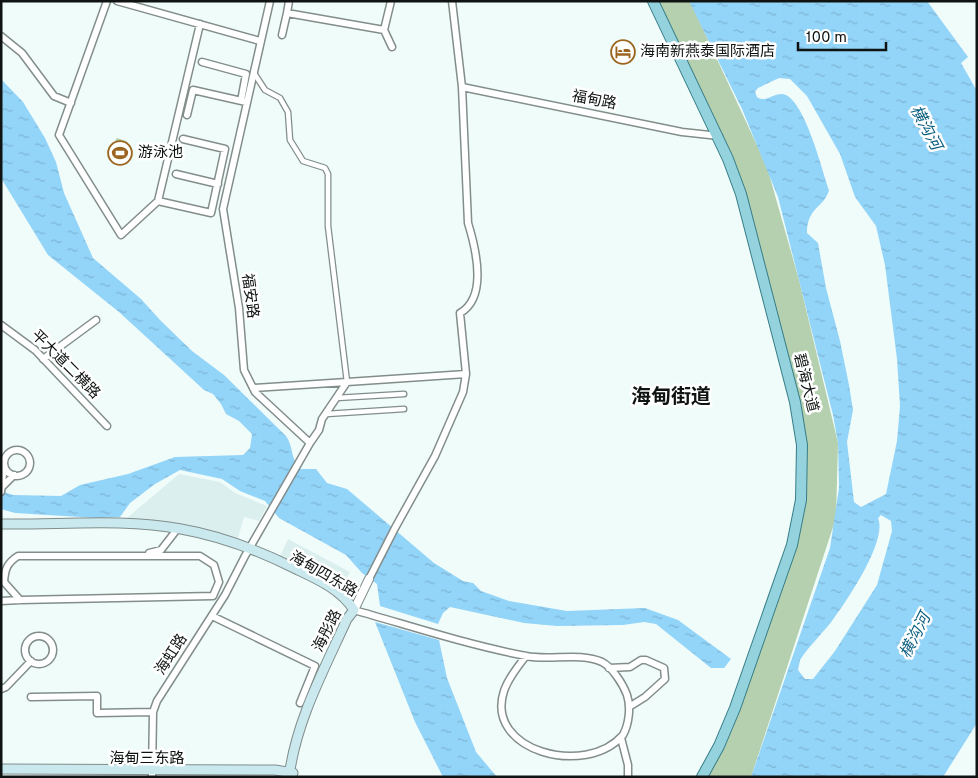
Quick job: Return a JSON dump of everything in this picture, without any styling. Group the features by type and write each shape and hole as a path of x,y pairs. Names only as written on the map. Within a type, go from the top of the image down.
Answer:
{"main road":[{"name":"碧海大道","path":"655,1 733,163 749,211 800,412 806,444 806,488 795,546 739,711 724,748 708,777"},
{"name":"碧海大道","path":"702,777 732,717 787,560 800,508 802,488 802,445 796,407 746,211 719,136"},
{"name":"海甸四东路","path":"1,524 160,526 210,536 312,582 342,599 354,610"},
{"name":"海甸四东路","path":"1,528 130,529 175,532 247,552"},
{"name":"海彤路","path":"291,775 292,756 303,718 347,619 354,610"},
{"path":"1,770 291,775"}],"street":[{"path":"107,1 59,135 122,235 158,201 200,24"},
{"path":"117,1 260,41"},
{"name":"福安路","path":"270,1 244,102 222,209 239,308 244,370 253,388 310,443"},
{"path":"282,35 289,1"},
{"path":"391,1 384,30 392,47"},
{"path":"452,1 462,87 468,223 474,241 478,279 469,308 460,313 466,374 463,392 435,456 395,528 354,610 526,656 585,658 603,663 609,668 627,694 629,706 625,731 613,750 602,758"},
{"path":"287,13 384,30"},
{"path":"1,36 22,53 54,96 71,103"},
{"path":"187,115 193,90 244,102 246,74 202,62"},
{"path":"247,552 319,430 325,414 347,382 328,226 328,174 324,168 303,161 290,140 288,112 280,98 265,90 253,72"},
{"name":"福甸路","path":"462,87 682,132 719,136"},
{"path":"158,201 211,213 225,149 183,139"},
{"path":"176,174 218,184"},
{"path":"43,359 96,320"},
{"name":"平大道二横路","path":"1,325 14,333 43,359 107,426"},
{"path":"253,388 466,374"},
{"path":"336,398 404,394"},
{"path":"325,414 404,409"},
{"path":"1,492 6,456 12,451 21,450 28,456 30,464 26,472 14,475 2,487"},
{"path":"4,464 7,471 14,475"},
{"path":"138,555 161,550 175,532"},
{"name":"海虹路","path":"152,773 153,712 157,701 225,595 247,552"},
{"path":"20,600 4,582 8,562 18,556 200,556 210,560 217,572 219,582 213,596"},
{"path":"1,601 225,595"},
{"path":"212,616 315,666 300,703"},
{"path":"34,637 48,639 53,646 50,658 43,663 31,661 26,653 27,643 34,637"},
{"path":"519,654 519,665"},
{"path":"526,656 504,690 502,711 510,731 527,752"},
{"path":"609,668 630,668 641,660 646,660 664,668 665,679 645,697 629,706"},
{"path":"1,689 6,687 31,661"},
{"path":"31,697 97,696 97,713 153,712"},
{"path":"621,738 628,765 628,777"}],"shaded area":[{"path":"179,474 220,482 235,493 267,506 259,521 244,517 238,538 189,525 127,518"},
{"path":"288,539 350,572 342,588 280,556"}],"green space":[{"path":"659,1 690,1 767,167 799,280 838,443 836,518 751,777 707,777 733,728 800,525 805,439 753,227"},
{"name":"游泳池","path":"117,138 126,141 131,147 130,156 117,165 108,151"}],"water":[{"name":"横沟河","path":"689,1 927,1 968,57 961,63 977,91 977,723 943,777 751,777 830,548 839,488 838,443 833,415 778,197 742,109","holes":["779,78 790,79 807,96 840,154 855,197 876,226 885,265 897,359 900,406 897,441 886,494 861,507 854,502 847,442 853,410 849,385 826,288 818,243 807,233 810,218 827,196 829,190 807,124 793,101 782,94 764,99 757,97 755,92 758,88","881,515 891,521 892,531 877,585 835,651 813,679 805,679 798,670 800,660 832,621 864,571 877,541 878,518"]},
{"path":"1,79 23,102 45,138 56,162 64,193 93,258 141,299 192,351 224,375 286,436 293,457 301,469 316,469 327,483 347,489 434,563 463,581 473,583 481,591 509,601 567,611 645,608 678,620 731,659 724,668 711,668 656,624 644,622 623,625 557,626 524,623 450,607 443,613 438,624 380,606 377,584 362,573 346,555 279,518 265,501 240,491 222,479 180,470 155,484 130,503 120,517 97,518 15,513 1,509 1,491 13,495 61,496 80,485 128,474 175,457 243,455 250,448 252,434 239,421 226,414 213,394 204,390 119,312 48,255 1,178"},
{"path":"375,622 439,640 447,678 476,752 497,777 443,777 415,722"}],"place":[{"name":"海南新燕泰国际酒店","path":"623,52"},
{"name":"游泳池","path":"120,153"}],"district":[{"name":"海甸街道","path":"671,398"}]}
